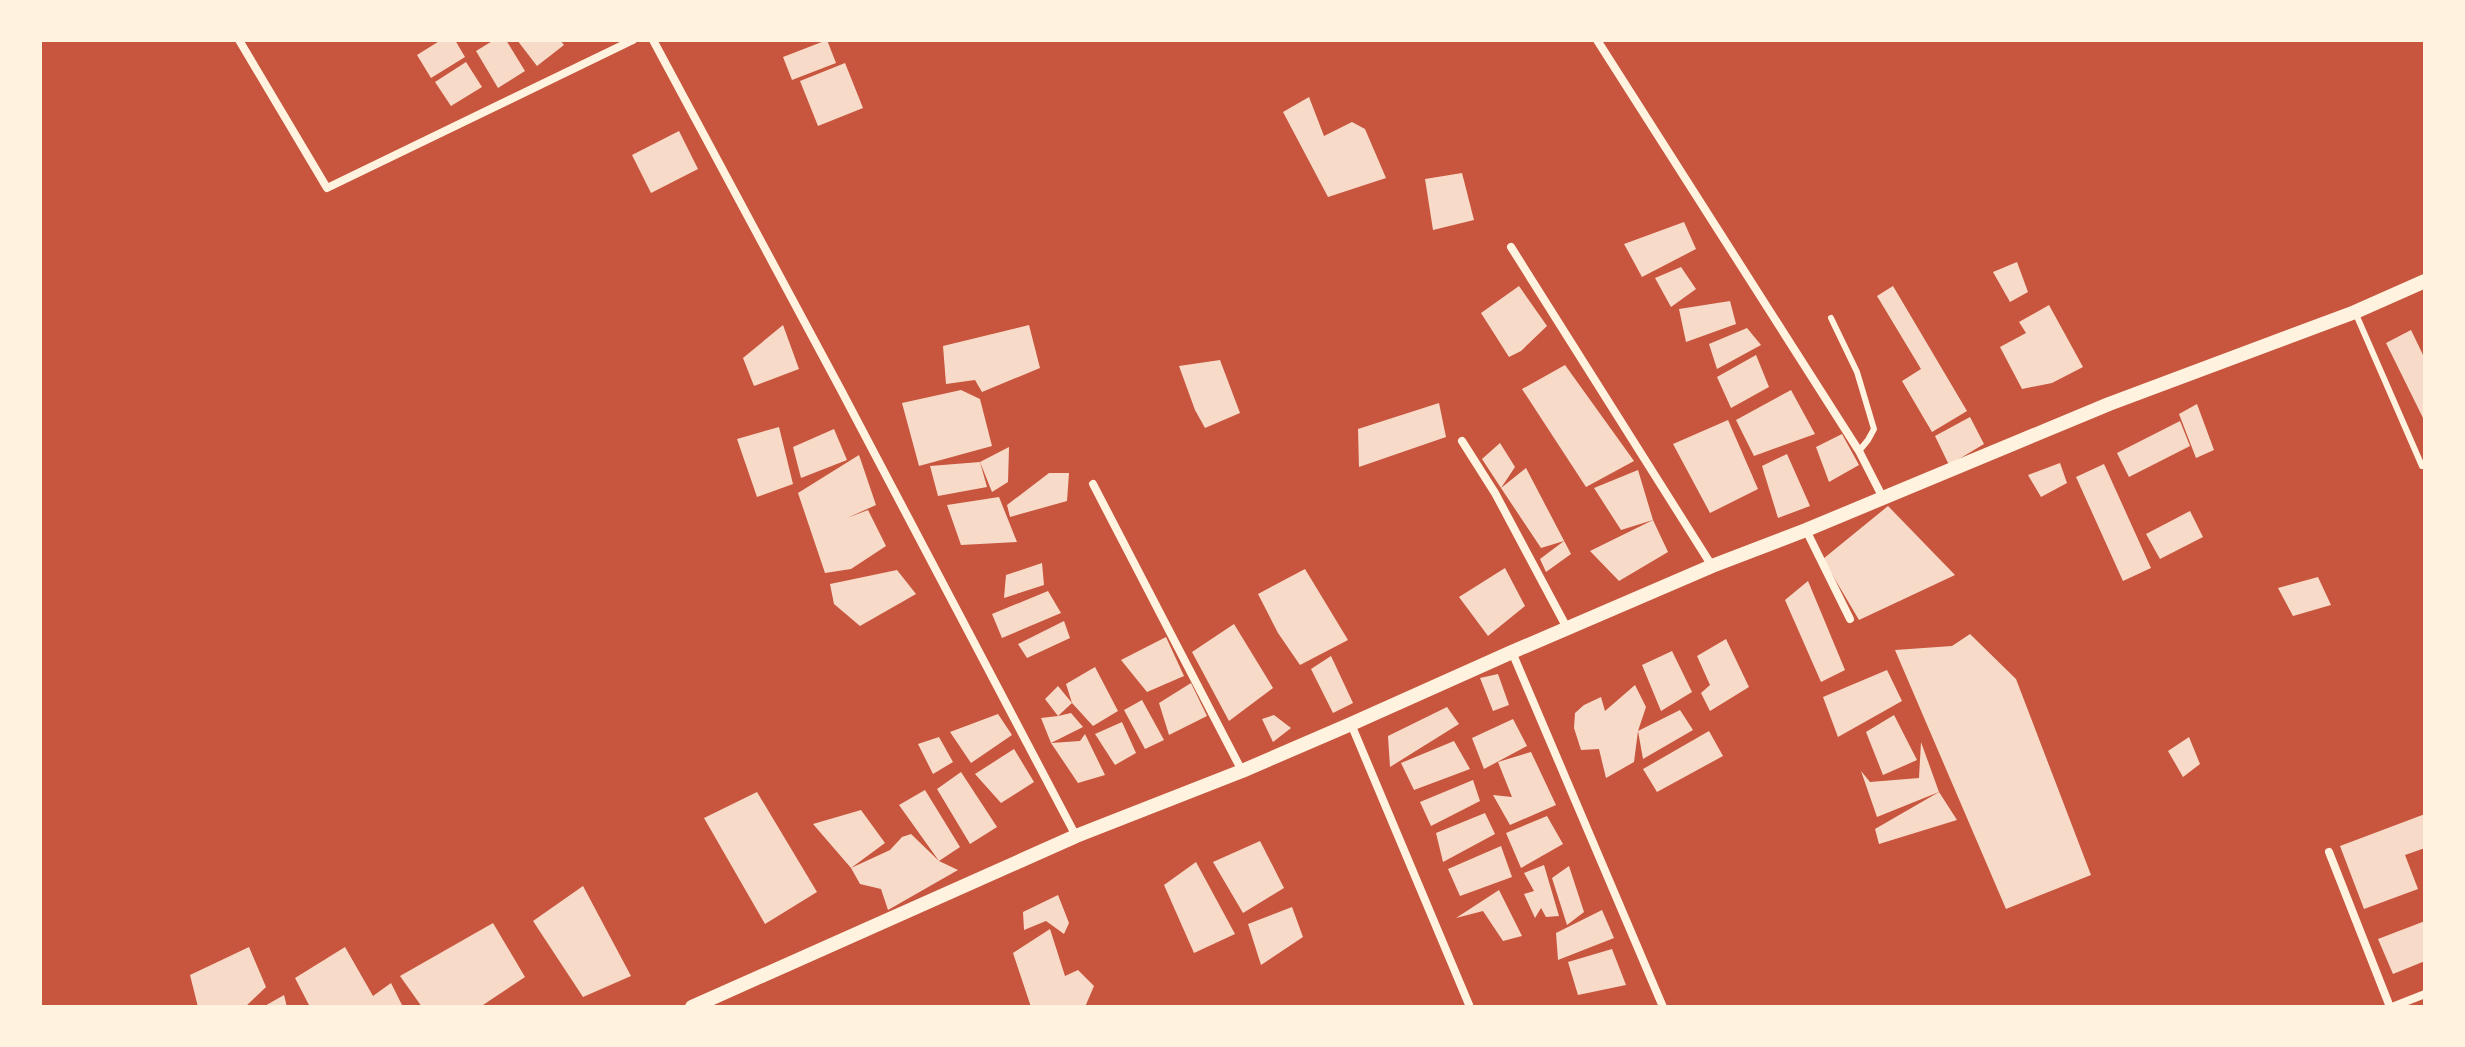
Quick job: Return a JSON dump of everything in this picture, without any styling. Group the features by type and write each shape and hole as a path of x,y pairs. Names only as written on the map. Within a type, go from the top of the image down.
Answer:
{"street":[{"path":"239,40 327,188 633,40"},
{"path":"653,40 1076,836"},
{"path":"1597,40 1859,451 1883,498"},
{"path":"1511,247 1712,566"},
{"path":"692,1007 1076,836 1242,771 1712,566 2109,404 2355,312 2425,281"},
{"path":"1462,441 1495,493 1567,628"},
{"path":"1093,484 1242,771"},
{"path":"1806,530 1850,619"},
{"path":"1512,652 1663,1007"},
{"path":"1351,724 1470,1007"},
{"path":"2329,852 2391,1007 2425,994"}],"lane":[{"path":"2355,312 2422,466"},
{"path":"1831,318 1857,372 1874,429 1859,451"}],"building":[{"path":"441,40 455,40 465,57 431,78 417,55"},
{"path":"494,40 506,40 525,71 498,88 476,51"},
{"path":"517,40 560,40 564,45 537,66"},
{"path":"827,40 836,63 792,80 783,57"},
{"path":"466,62 482,87 451,106 435,82"},
{"path":"845,63 863,108 818,126 800,81"},
{"path":"1309,97 1324,136 1352,122 1365,129 1386,178 1328,197 1283,112"},
{"path":"679,131 698,169 651,193 632,155"},
{"path":"1462,173 1474,220 1433,230 1425,179"},
{"path":"1684,222 1696,249 1642,277 1624,244"},
{"path":"2017,262 2028,292 2010,302 1993,272"},
{"path":"1681,267 1696,289 1671,307 1655,278"},
{"path":"1519,286 1547,326 1521,351 1509,357 1481,313"},
{"path":"1893,286 1967,411 1932,432 1902,381 1921,369 1877,296"},
{"path":"1730,301 1736,324 1686,342 1679,309"},
{"path":"2049,305 2083,367 2052,383 2022,389 2000,347 2026,333 2019,322"},
{"path":"783,325 799,369 754,386 743,358"},
{"path":"1029,325 1040,368 982,392 975,380 946,384 943,346"},
{"path":"1747,328 1761,345 1717,369 1709,344"},
{"path":"2411,330 2425,359 2425,422 2386,343"},
{"path":"1756,355 1769,387 1731,408 1717,377"},
{"path":"1220,360 1240,413 1205,428 1179,366"},
{"path":"1565,365 1634,461 1586,487 1522,389"},
{"path":"961,390 980,399 992,446 919,466 902,403"},
{"path":"1791,390 1815,434 1754,456 1736,420"},
{"path":"1439,403 1446,437 1359,467 1358,429"},
{"path":"2197,404 2214,450 2196,458 2179,414"},
{"path":"1970,417 1984,444 1949,465 1935,436"},
{"path":"1728,420 1758,489 1710,513 1673,444"},
{"path":"2180,421 2190,446 2129,477 2117,453"},
{"path":"779,427 793,484 757,497 737,439"},
{"path":"834,429 847,460 801,478 793,447"},
{"path":"1842,434 1859,465 1829,482 1816,447"},
{"path":"1500,443 1515,467 1501,488 1482,459"},
{"path":"1009,447 1008,482 992,492 980,462"},
{"path":"1787,454 1810,506 1778,518 1762,466"},
{"path":"859,455 876,505 847,518 868,510 886,546 851,569 825,573 798,493"},
{"path":"980,462 987,487 938,496 930,466"},
{"path":"2060,463 2067,483 2041,497 2028,475"},
{"path":"2104,464 2151,568 2123,581 2076,477"},
{"path":"1526,468 1571,554 1546,572 1540,559 1564,541 1541,548 1501,488"},
{"path":"1638,470 1653,520 1621,530 1594,488"},
{"path":"1049,473 1069,473 1067,501 1010,517 1007,505"},
{"path":"999,497 1017,542 961,545 947,505"},
{"path":"1888,506 1955,575 1859,620 1823,559"},
{"path":"2190,511 2203,537 2160,559 2146,534"},
{"path":"1653,520 1668,552 1619,581 1590,551"},
{"path":"1042,563 1044,585 1004,598 1006,575"},
{"path":"1505,568 1525,606 1488,636 1459,597"},
{"path":"1305,569 1348,640 1300,665 1278,633 1258,594"},
{"path":"897,570 916,594 860,626 834,604 830,584"},
{"path":"2318,577 2331,605 2293,616 2278,588"},
{"path":"1808,581 1845,670 1821,682 1785,600"},
{"path":"1048,591 1061,613 1002,638 992,614"},
{"path":"1064,621 1070,638 1027,658 1018,644"},
{"path":"1234,624 1273,688 1229,721 1192,652"},
{"path":"1970,634 2016,679 2091,875 2006,909 1895,650 1952,646"},
{"path":"1166,637 1184,676 1147,692 1121,660"},
{"path":"1726,639 1749,687 1710,711 1701,693 1710,685 1697,656"},
{"path":"1672,651 1692,692 1661,711 1642,665"},
{"path":"1331,656 1353,703 1333,713 1311,669"},
{"path":"1095,667 1118,711 1093,726 1072,703 1066,684"},
{"path":"1887,670 1902,701 1838,737 1823,697"},
{"path":"1498,674 1509,705 1493,711 1480,678"},
{"path":"1191,683 1207,716 1169,735 1159,703"},
{"path":"1635,685 1646,707 1638,731 1634,762 1606,778 1599,749 1581,750 1574,728 1575,713 1601,697 1605,711"},
{"path":"1058,686 1072,703 1058,716 1045,699"},
{"path":"1142,700 1164,740 1145,749 1124,710"},
{"path":"1447,707 1459,724 1390,767 1388,736"},
{"path":"1680,710 1693,730 1643,759 1638,731"},
{"path":"1071,713 1083,727 1051,743 1041,718"},
{"path":"998,714 1012,735 971,763 950,732"},
{"path":"1274,715 1291,728 1273,742 1262,719"},
{"path":"1894,715 1917,760 1883,775 1866,732"},
{"path":"1513,719 1527,746 1484,769 1472,738"},
{"path":"1122,722 1136,753 1115,765 1095,734"},
{"path":"1709,731 1723,756 1657,792 1643,769"},
{"path":"1085,734 1105,775 1078,783 1051,743 1080,741"},
{"path":"939,737 953,762 933,774 918,744"},
{"path":"2189,737 2200,764 2183,777 2168,751"},
{"path":"1454,741 1470,769 1414,790 1401,763"},
{"path":"1921,742 1939,792 1877,817 1861,771 1870,782 1919,778"},
{"path":"1014,749 1034,782 1001,803 975,774"},
{"path":"1531,752 1556,805 1510,825 1493,795 1512,797 1498,762"},
{"path":"961,772 997,827 970,844 937,789"},
{"path":"1473,780 1480,801 1431,826 1420,802"},
{"path":"925,790 960,847 939,861 899,805"},
{"path":"757,792 817,892 765,924 704,818"},
{"path":"1939,792 1957,820 1879,844 1875,829"},
{"path":"861,810 885,843 851,868 813,824"},
{"path":"1485,813 1495,834 1443,862 1436,833"},
{"path":"2425,814 2425,848 2405,855 2418,889 2364,909 2340,846"},
{"path":"1547,816 1563,844 1521,868 1506,833"},
{"path":"911,834 939,861 958,870 888,910 881,889 860,884 851,868 890,850 902,837"},
{"path":"1260,841 1284,888 1243,913 1213,862"},
{"path":"1501,846 1512,877 1460,896 1448,869"},
{"path":"1196,862 1235,934 1194,953 1164,885"},
{"path":"1544,865 1559,916 1546,917 1541,908 1535,918 1524,894 1534,891 1524,873"},
{"path":"1569,866 1584,912 1567,925 1552,878"},
{"path":"583,886 631,976 583,997 533,921"},
{"path":"1499,890 1522,936 1503,941 1483,911 1456,918"},
{"path":"1058,895 1069,923 1064,934 1046,921 1024,930 1023,912"},
{"path":"1292,907 1303,937 1261,965 1248,924"},
{"path":"1602,910 1614,938 1558,960 1556,933"},
{"path":"2425,921 2425,961 2393,974 2378,939"},
{"path":"493,923 525,977 480,1007 422,1007 400,976"},
{"path":"1050,929 1065,976 1078,970 1094,986 1085,1007 1031,1007 1013,953"},
{"path":"249,947 266,987 245,1007 198,1007 190,975"},
{"path":"345,947 373,996 391,983 403,1007 310,1007 295,978"},
{"path":"1612,949 1626,985 1578,995 1568,962"},
{"path":"284,995 287,1007 263,1007"}]}
